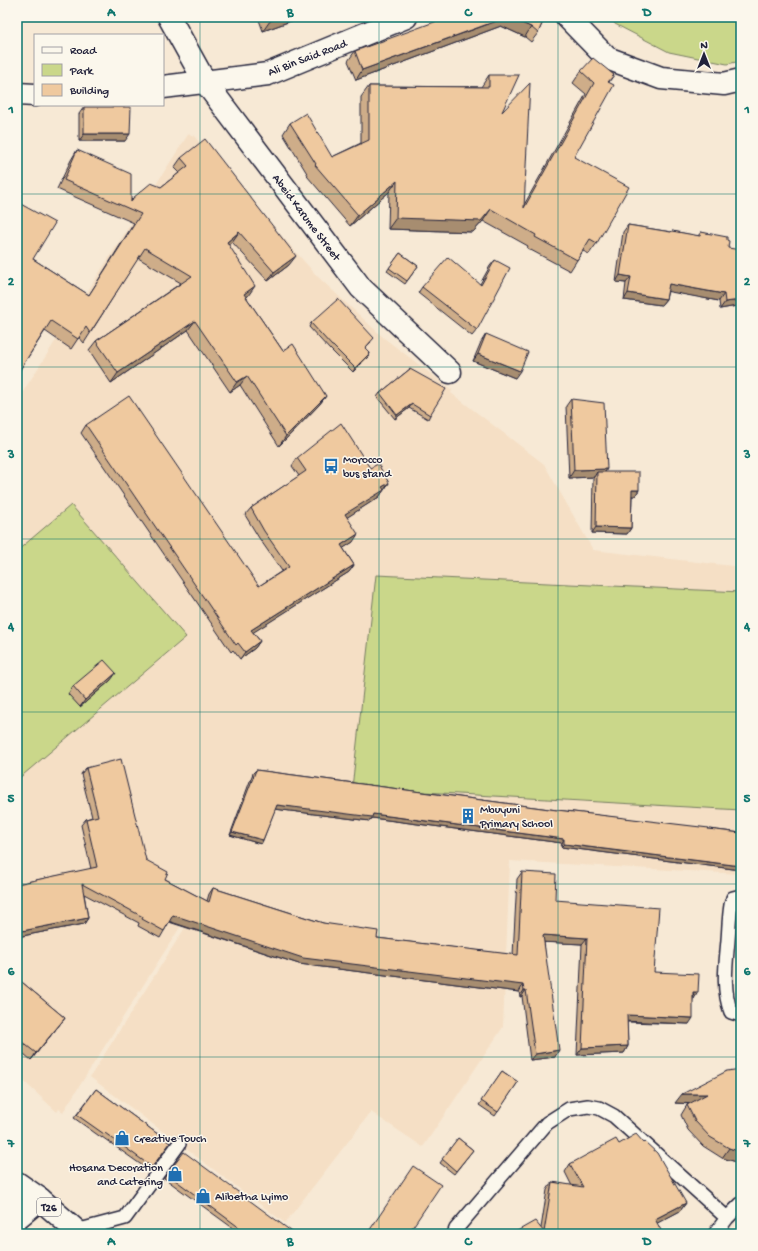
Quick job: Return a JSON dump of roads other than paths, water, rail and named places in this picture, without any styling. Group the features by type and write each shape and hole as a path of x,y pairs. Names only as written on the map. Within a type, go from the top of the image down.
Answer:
{"main road":[{"path":"164,87 205,82 169,17"},
{"name":"Ali Bin Said Road","path":"205,82 268,74 406,17"},
{"path":"568,17 607,58 660,78 724,84 741,80"},
{"name":"Abeid Karume Street","path":"205,82 361,288 450,372"},
{"path":"17,94 34,95"},
{"name":"T26","path":"17,1183 40,1199 78,1232"},
{"path":"17,1218 40,1199"}],"lane":[{"path":"741,896 733,898 731,905 725,958 725,983 731,1012 741,1015"},
{"path":"454,1234 456,1229 547,1123 569,1109 588,1106 599,1108 614,1116 727,1218"},
{"path":"78,1232 125,1218 179,1144"},
{"path":"715,1234 727,1218 741,1204"}],"place":[{"name":"Morocco bus stand","path":"331,466"},
{"name":"Mbuyuni Primary School","path":"468,816"},
{"name":"Creative Touch","path":"122,1138"},
{"name":"Hosana Decoration and Catering","path":"175,1174"},
{"name":"Alibetha Lyimo","path":"203,1196"}]}
